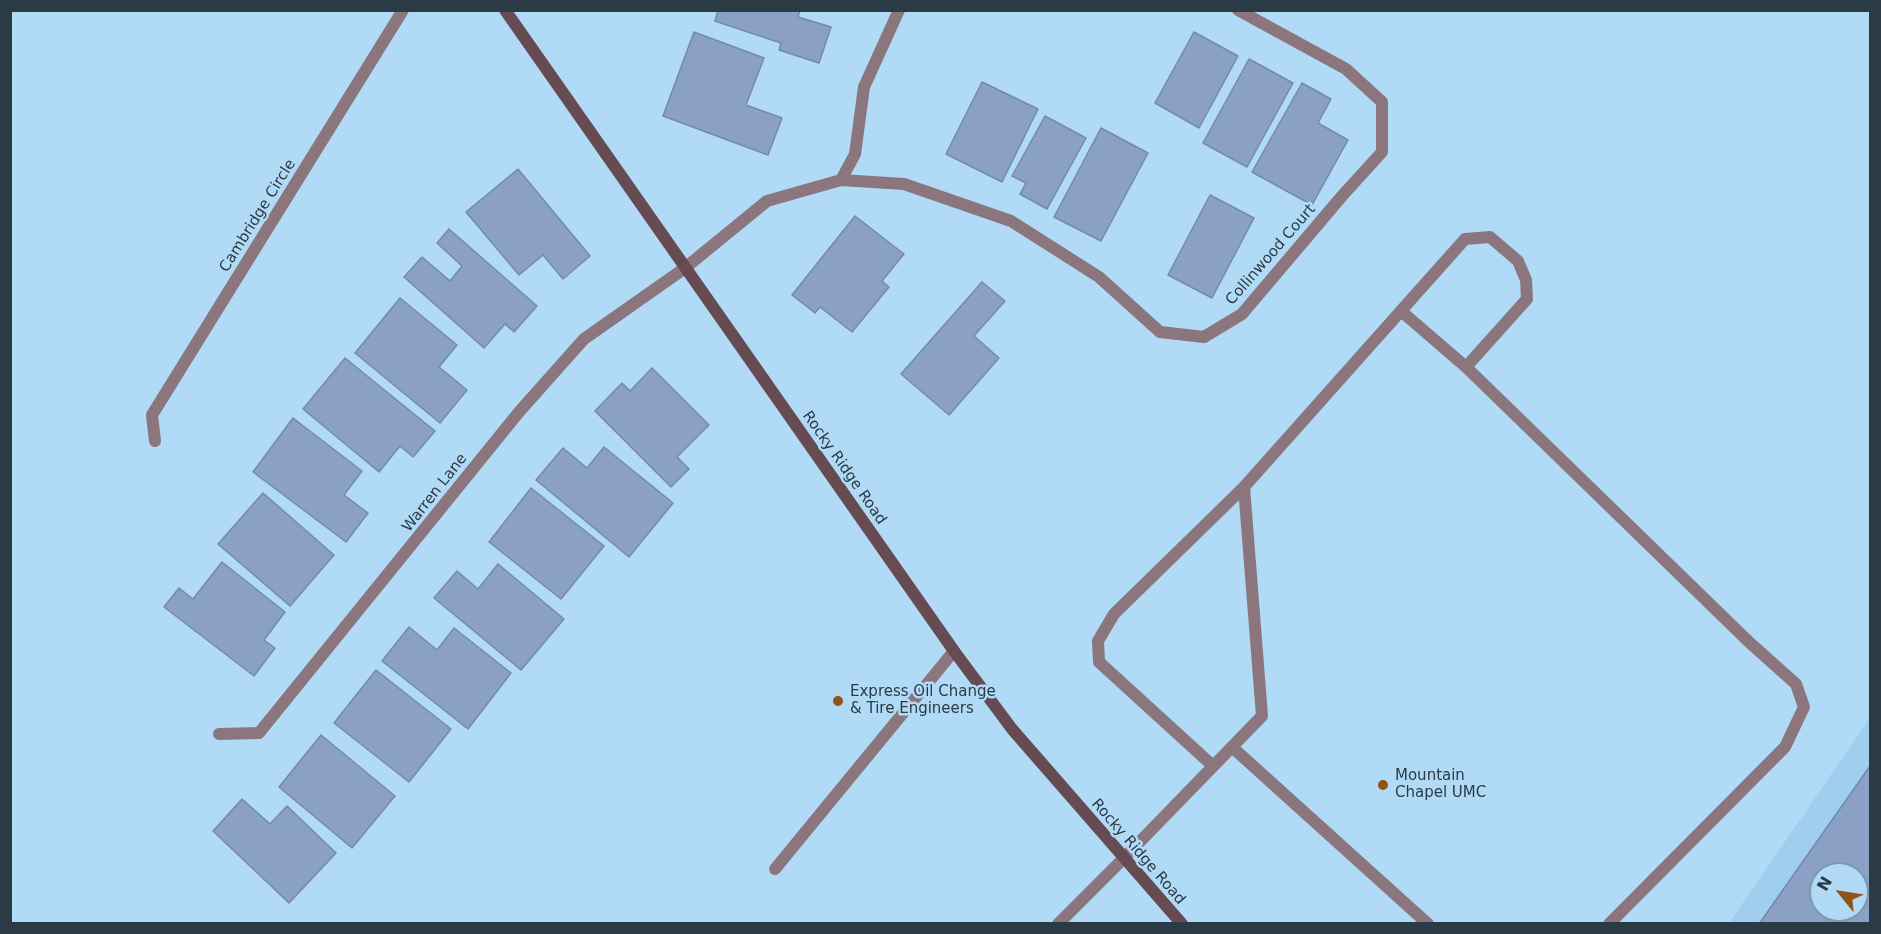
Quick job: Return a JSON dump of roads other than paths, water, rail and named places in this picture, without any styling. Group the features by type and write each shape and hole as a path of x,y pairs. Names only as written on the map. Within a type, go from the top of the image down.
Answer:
{"main road":[{"name":"Rocky Ridge Road","path":"505,10 954,651 1012,729 1182,924"}],"street":[{"name":"Cambridge Circle","path":"155,441 152,415 403,10"},
{"path":"841,180 855,154 864,87 899,10"},
{"name":"Collinwood Court","path":"685,268 767,201 841,180 904,184 1011,221 1099,277 1160,332 1204,337 1242,314 1382,152 1382,102 1346,69 1238,10"},
{"path":"1213,766 1099,662 1098,641 1114,614 1244,487 1466,239 1490,237 1518,261 1526,280 1527,299 1467,368"},
{"name":"Warren Lane","path":"219,734 258,733 519,412 584,339 685,268"},
{"path":"1401,311 1467,368 1749,642 1796,684 1804,706 1785,747 1609,924"},
{"path":"1058,924 1262,716 1244,487"},
{"path":"775,869 954,651"},
{"path":"1232,747 1428,924"}],"place":[{"name":"Express Oil Change & Tire Engineers","path":"838,701"},
{"name":"Mountain Chapel UMC","path":"1383,785"}]}
